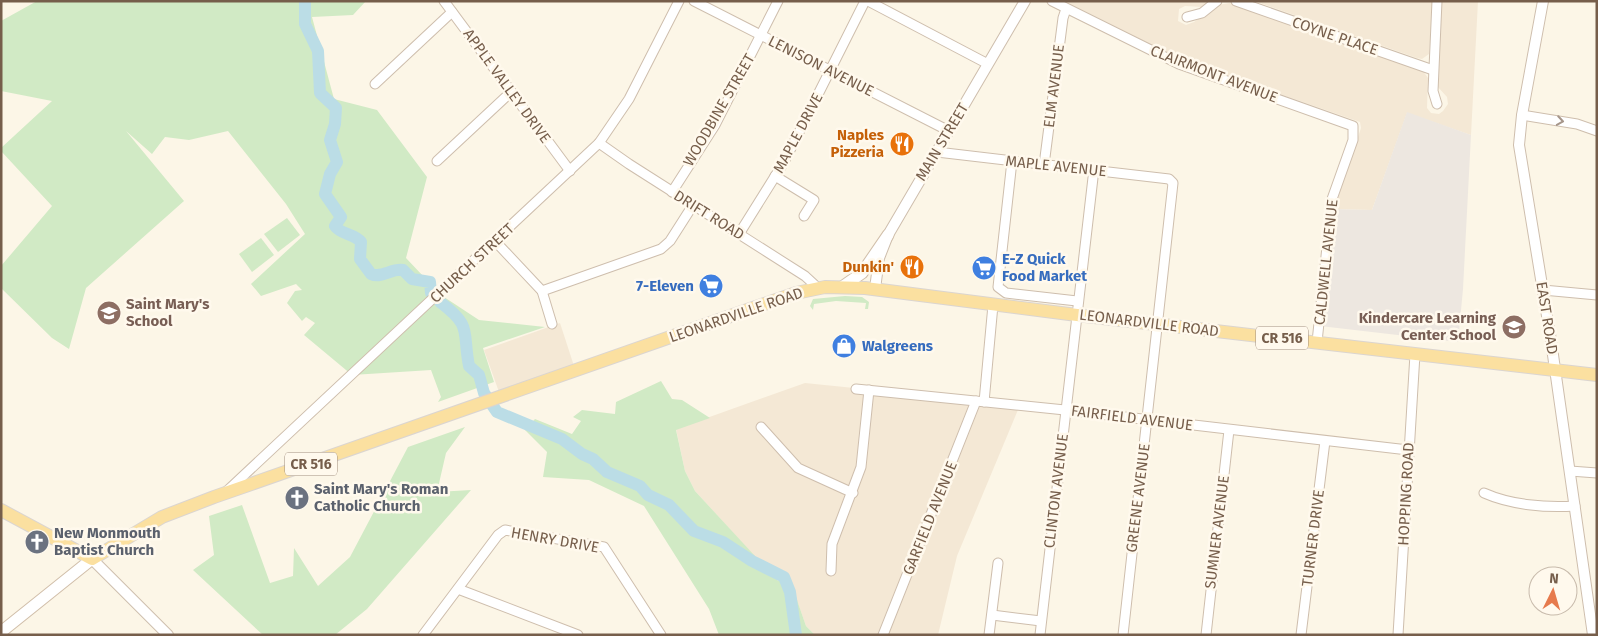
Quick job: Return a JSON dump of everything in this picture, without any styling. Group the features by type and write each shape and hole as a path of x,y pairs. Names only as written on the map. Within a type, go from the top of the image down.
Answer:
{"main road":[{"path":"842,287 864,272 888,235"},
{"name":"LEONARDVILLE ROAD","path":"92,560 162,517 225,493 796,293 818,288 875,289 1077,315 1597,374"},
{"path":"1,510 92,560 1,632"}],"street":[{"name":"APPLE VALLEY DRIVE","path":"444,1 570,171"},
{"name":"CHURCH STREET","path":"225,493 599,143 629,99 679,1"},
{"name":"LENISON AVENUE","path":"694,1 949,131"},
{"name":"WOODBINE STREET","path":"672,192 715,125 778,1"},
{"path":"867,1 988,64"},
{"name":"MAPLE DRIVE","path":"739,234 775,176 867,1"},
{"name":"MAIN STREET","path":"875,289 879,258 888,235 1025,1"},
{"name":"CLAIRMONT AVENUE","path":"1052,1 1179,64 1353,126"},
{"path":"1187,17 1202,13 1217,1"},
{"name":"COYNE PLACE","path":"1236,1 1433,70"},
{"path":"1437,1 1433,70 1433,91 1437,104"},
{"name":"EAST ROAD","path":"1543,1 1522,115 1520,145 1594,630"},
{"name":"ELM AVENUE","path":"1044,164 1063,18 1066,9"},
{"path":"375,84 452,12"},
{"path":"437,161 511,92"},
{"path":"1522,115 1577,124 1597,131"},
{"name":"CALDWELL AVENUE","path":"1317,342 1332,199 1353,140 1353,126"},
{"name":"DRIFT ROAD","path":"599,143 672,192 805,276 818,288"},
{"name":"MAPLE AVENUE","path":"937,152 1169,179 1173,183"},
{"path":"1012,161 998,288 1006,293 1077,301"},
{"name":"CLINTON AVENUE","path":"1040,635 1077,315 1077,301 1094,170"},
{"path":"775,176 814,200 804,216"},
{"name":"GREENE AVENUE","path":"1123,635 1173,183"},
{"path":"542,291 661,249 670,241 693,204"},
{"path":"496,241 542,291 552,324"},
{"path":"1543,290 1597,295"},
{"name":"GARFIELD AVENUE","path":"883,635 980,401 993,305"},
{"name":"HOPPING ROAD","path":"1398,635 1415,354"},
{"name":"FAIRFIELD AVENUE","path":"856,388 1066,410 1408,450"},
{"path":"831,571 832,544 860,467 869,390"},
{"path":"761,427 798,468 852,492"},
{"name":"SUMNER AVENUE","path":"1206,635 1230,430"},
{"name":"TURNER DRIVE","path":"1302,635 1325,441"},
{"path":"1570,471 1597,473"},
{"path":"1484,493 1498,499 1522,503 1575,506"},
{"name":"HENRY DRIVE","path":"423,635 498,535 506,530 601,545 608,550 661,635"},
{"path":"92,560 166,632"},
{"path":"989,635 998,563"},
{"path":"458,589 578,635"},
{"path":"992,615 1041,620"}],"shaded area":[{"path":"1061,1 1210,1 1203,7 1185,6 1179,9 1178,21 1186,25 1194,22 1218,5 1230,3 1423,71 1428,78 1427,108 1431,113 1439,114 1448,104 1447,97 1437,86 1442,1 1478,1 1471,135 1407,113 1372,210 1334,209 1361,128 1360,122 1172,56"},
{"path":"1254,1 1433,1 1429,54 1422,59 1417,58"},
{"path":"1407,112 1471,135 1463,289 1458,342 1320,326 1334,209 1372,210"},
{"path":"560,323 574,366 499,392 484,350"},
{"path":"805,383 1020,405 957,556 938,635 815,635 806,626 789,578 778,582 695,491 685,471 676,429"}],"green space":[{"path":"37,1 366,1 353,15 312,17 334,99 377,110 427,177 406,258 441,295 479,320 545,327 483,348 494,382 438,402 441,397 431,370 352,375 304,335 315,323 306,317 302,321 287,303 295,291 302,290 296,284 261,296 251,284 305,234 286,204 228,131 189,140 165,137 152,154 126,131 184,201 86,288 69,349 52,338 1,288 1,266 52,206 1,151 1,148 52,101 1,91 1,21"},
{"path":"287,218 300,235 278,252 264,234"},
{"path":"261,238 274,255 252,272 239,254"},
{"path":"845,296 862,297 869,302 868,309 865,309 866,303 836,301 814,304 813,310 810,306 813,299"},
{"path":"661,381 672,399 682,400 710,418 676,430 685,471 695,491 778,581 789,577 806,626 815,635 719,635 709,609 644,506 589,480 543,477 547,452 525,430 535,419 572,434 581,421 573,417 582,410 615,414 616,402"},
{"path":"465,427 446,453 437,492 471,490 367,609 335,635 263,635 193,570 214,555 209,516 242,505 270,583 293,576 294,548 318,586 350,557 408,447"}],"waterway":[{"path":"305,1 305,24 318,51 320,93 336,108 335,124 330,140 337,162 330,174 325,194 341,217 335,226 361,242 360,259 371,274 379,275 394,270 403,270 412,279 430,282 431,293"},
{"path":"440,302 462,324 469,366 479,375 484,393 497,412 562,439 582,454 593,459 607,472 640,486 648,495 669,505 694,531 723,542 752,561 784,577 790,592 796,635"}],"place":[{"name":"Naples Pizzeria","path":"902,144"},
{"name":"Dunkin'","path":"912,267"},
{"name":"E-Z Quick Food Market","path":"984,268"},
{"name":"7-Eleven","path":"711,286"},
{"name":"Saint Mary's School","path":"109,313"},
{"name":"Kindercare Learning Center School","path":"1514,327"},
{"name":"Walgreens","path":"844,346"},
{"name":"Saint Mary's Roman Catholic Church","path":"297,498"},
{"name":"New Monmouth Baptist Church","path":"37,542"}]}
